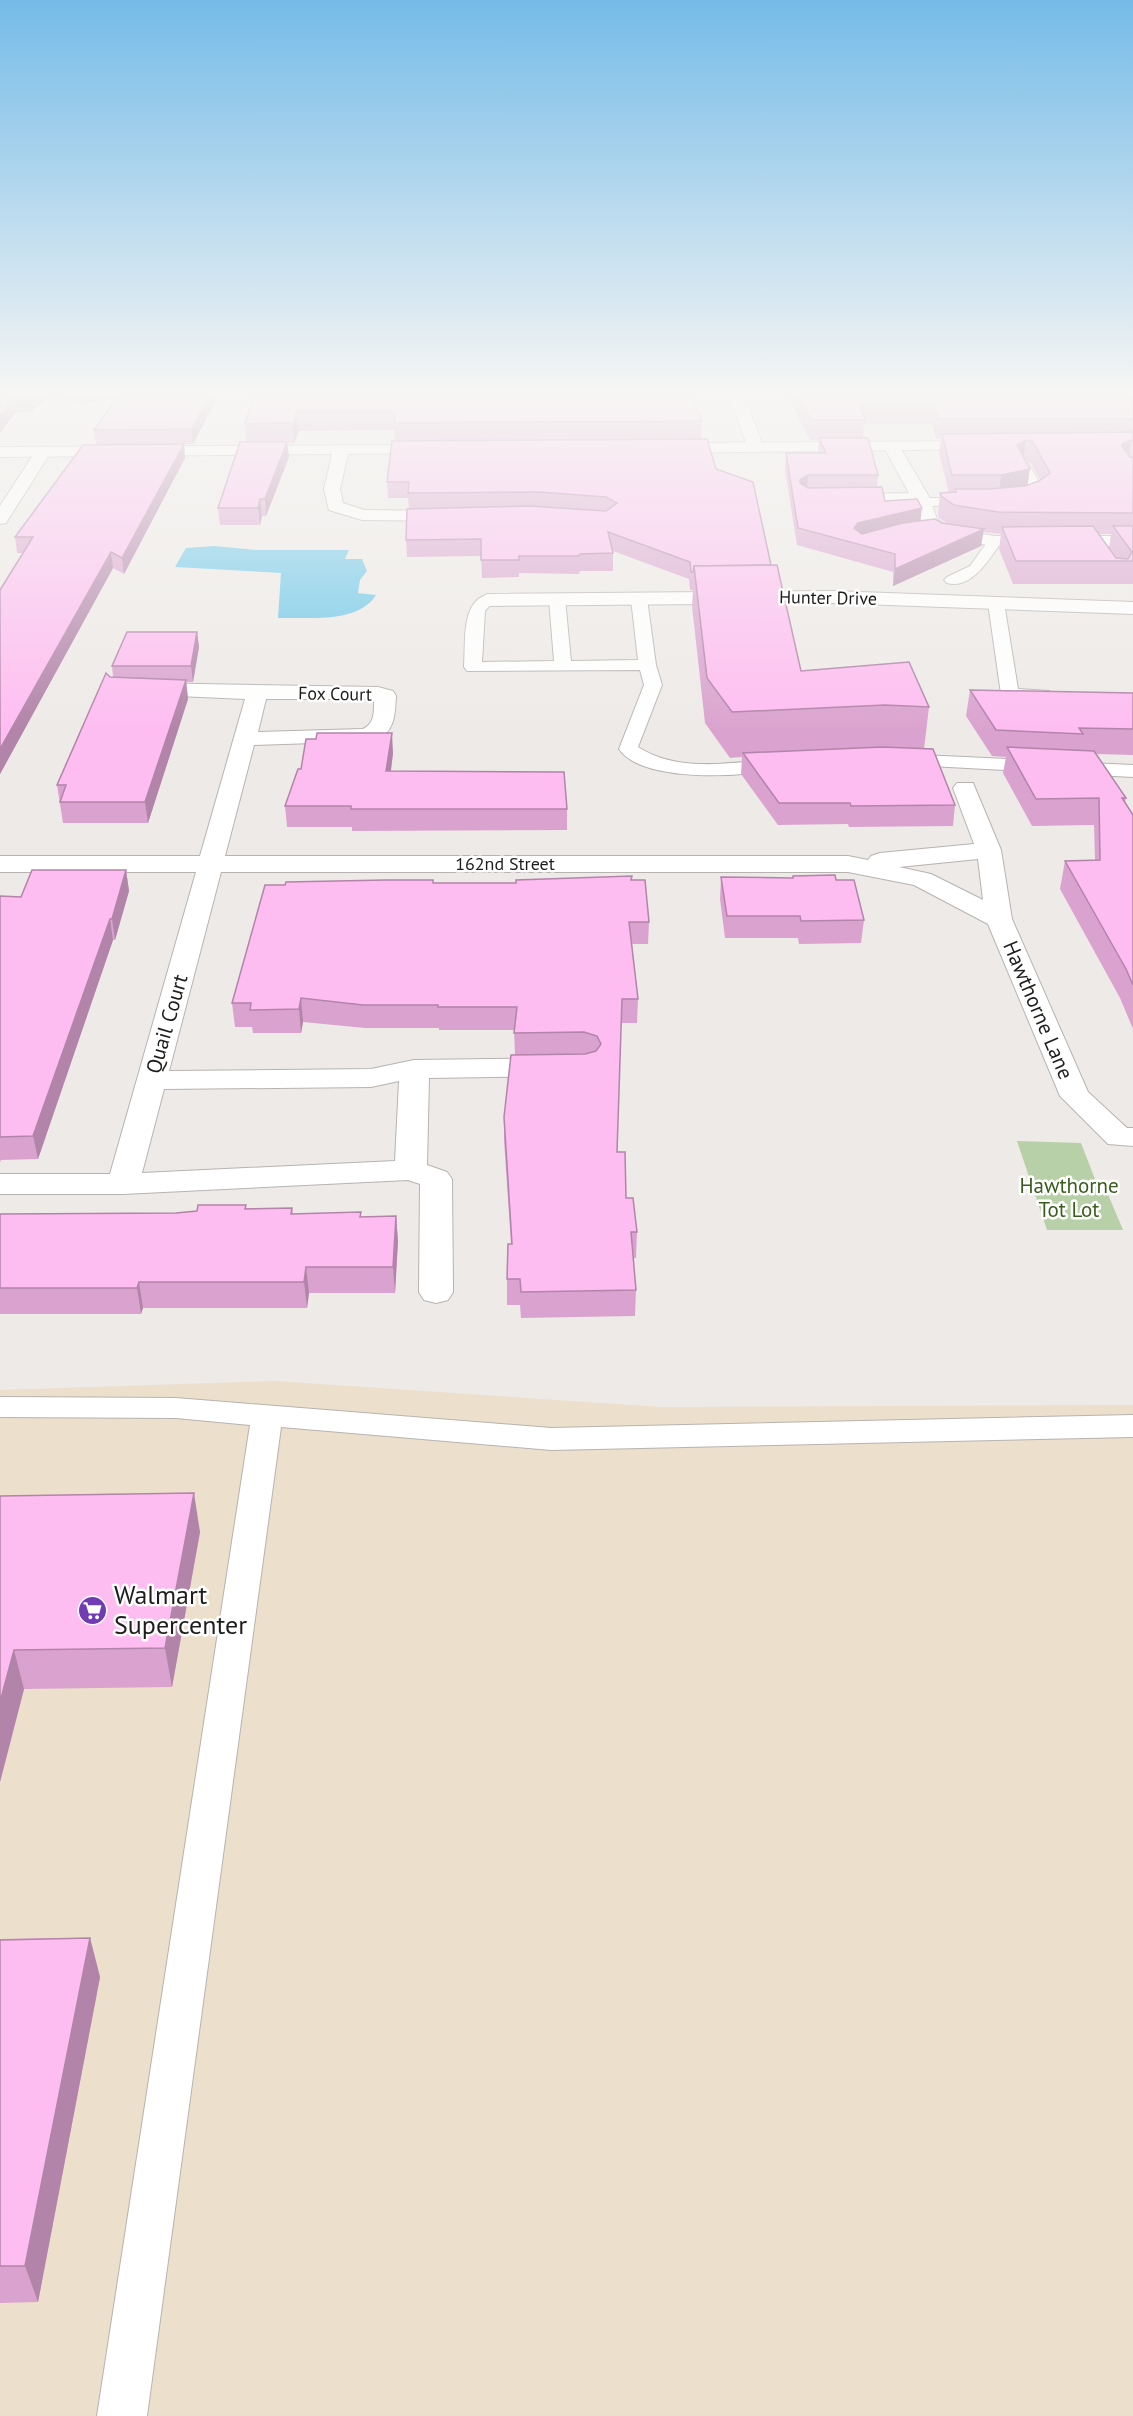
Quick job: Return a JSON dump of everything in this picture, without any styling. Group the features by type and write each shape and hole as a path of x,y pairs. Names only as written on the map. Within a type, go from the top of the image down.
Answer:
{"street":[{"path":"0,519 10,504"},
{"path":"335,504 342,510 381,516 463,516"},
{"path":"922,504 929,522 946,534 972,540 1133,541"},
{"name":"Hunter Drive","path":"487,600 833,597 1133,608"},
{"name":"Fox Court","path":"121,689 257,693 378,693 385,696 384,724 377,732 367,736 244,739"},
{"path":"210,864 257,693"},
{"name":"Hawthorne Lane","path":"965,788 989,850 999,919 1075,1096 1119,1137 1133,1137"},
{"path":"848,864 989,850"},
{"name":"162nd Street","path":"0,864 848,864 922,879 999,919"},
{"name":"Quail Court","path":"123,1184 210,864"},
{"path":"152,1080 371,1078 414,1069 584,1067"},
{"path":"411,1170 414,1069"},
{"path":"0,1184 123,1184 411,1170 436,1179 436,1292"}],"lane":[{"path":"920,531 939,529"},
{"path":"952,580 975,569 995,541"},
{"path":"1094,541 1106,558"},
{"path":"557,599 563,666"},
{"path":"639,599 647,665 653,685 628,749 639,759 692,768 801,763"},
{"path":"487,600 477,610 473,668 647,665"},
{"path":"996,603 1010,694 1055,696"},
{"path":"880,759 1133,771"},
{"path":"0,1407 176,1408 551,1439 1133,1426"},
{"path":"122,2416 267,1415"}],"shaded area":[{"path":"275,1381 661,1407 1133,1405 1133,2416 0,2416 0,1390"}],"green space":[{"name":"Hawthorne Tot Lot","path":"1017,1141 1081,1143 1100,1192 1107,1192 1123,1230 1047,1230"}],"water":[{"path":"214,546 257,550 349,550 345,559 362,559 367,571 360,580 358,593 376,595 368,604 345,615 278,618 281,573 175,567 186,548"}],"building":[{"path":"40,504 152,504 122,558 111,552 0,749 0,590 33,537 15,537"},
{"path":"219,504 259,504 258,508 218,508"},
{"path":"616,504 758,504 771,565 694,566 691,572 690,562 608,532 613,553 580,554 579,556 519,556 519,560 481,560 481,539 406,540 407,509 530,506 606,511"},
{"path":"794,504 920,504 922,508 858,523 854,528 862,534 903,523 935,519 942,523 984,529 895,569 895,554 798,528"},
{"path":"952,504 1133,504 1133,513 998,512"},
{"path":"1093,526 1116,558 1128,559 1132,552 1113,526 1133,526 1133,561 1016,561 1002,527"},
{"path":"777,565 801,671 909,662 929,707 885,705 732,712 707,678 694,566"},
{"path":"127,632 197,632 191,666 112,666"},
{"path":"106,673 110,677 186,680 145,802 60,802 66,785 57,785"},
{"path":"970,690 1133,693 1133,729 1079,728 1083,734 996,730"},
{"path":"317,733 392,733 386,771 564,772 567,809 351,809 351,806 285,806 298,769 301,769 306,739 316,739"},
{"path":"882,747 933,749 955,805 851,806 850,803 779,803 743,753"},
{"path":"1007,747 1094,751 1126,798 1122,798 1133,815 1133,985 1065,861 1100,860 1099,798 1036,799"},
{"path":"32,870 126,870 112,919 110,919 33,1136 0,1137 0,896 21,897"},
{"path":"835,875 836,880 854,880 864,920 801,921 800,916 727,916 721,877 793,878 793,876"},
{"path":"632,876 631,880 645,880 649,922 629,922 638,999 622,999 617,1152 625,1152 626,1198 633,1198 637,1232 631,1232 636,1290 521,1292 520,1279 507,1279 508,1244 512,1244 504,1117 511,1055 585,1054 596,1051 601,1044 597,1036 584,1032 514,1033 517,1007 363,1005 301,998 299,1009 250,1010 251,1003 232,1003 265,885 285,885 286,882 386,880 433,880 433,883 516,883 516,880"},
{"path":"198,1205 246,1205 245,1209 292,1208 291,1214 361,1212 360,1217 396,1216 393,1267 306,1267 304,1282 139,1282 137,1288 0,1288 0,1214 176,1213 197,1211"},
{"name":"Walmart Supercenter","path":"194,1493 165,1648 14,1650 0,1702 0,1496"},
{"path":"90,1938 25,2266 0,2266 0,1940"}],"place":[{"name":"Walmart Supercenter","path":"93,1610"}]}
